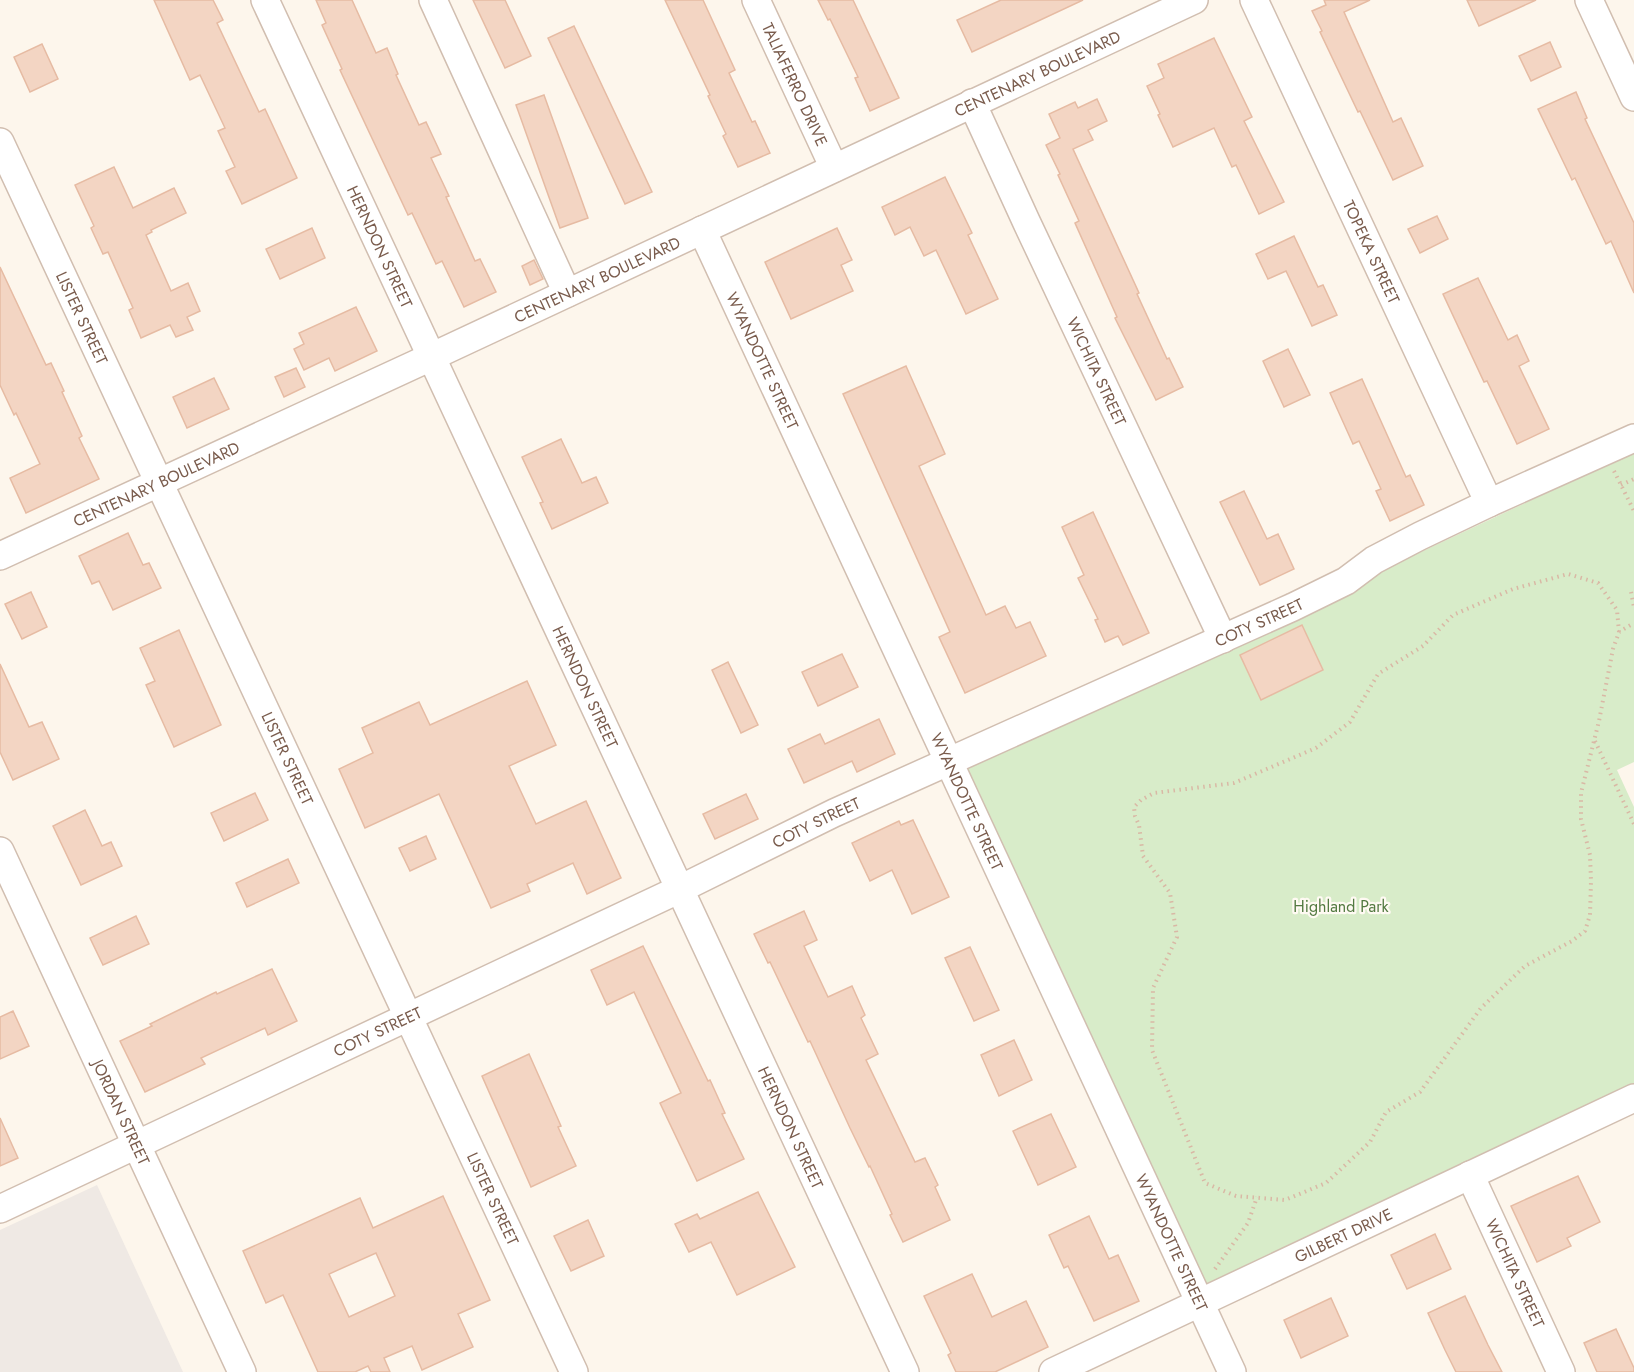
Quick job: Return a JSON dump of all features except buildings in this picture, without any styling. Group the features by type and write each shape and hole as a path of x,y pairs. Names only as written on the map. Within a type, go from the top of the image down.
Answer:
{"street":[{"name":"HERNDON STREET","path":"265,0 905,1372"},
{"path":"433,0 567,293"},
{"name":"TALIAFERRO DRIVE","path":"756,0 834,168"},
{"name":"TOPEKA STREET","path":"1254,0 1489,503"},
{"path":"1589,0 1634,97"},
{"name":"CENTENARY BOULEVARD","path":"0,556 431,357 1186,2"},
{"name":"WICHITA STREET","path":"972,103 1223,639"},
{"name":"LISTER STREET","path":"0,142 574,1372"},
{"name":"WYANDOTTE STREET","path":"702,230 1232,1372"},
{"name":"COTY STREET","path":"0,1209 680,890 834,813 1347,581 1374,560 1489,503 1634,438"},
{"name":"JORDAN STREET","path":"0,851 242,1372"},
{"name":"GILBERT DRIVE","path":"1053,1372 1634,1098"},
{"name":"WICHITA STREET","path":"1470,1175 1561,1372"}],"path":[{"path":"1603,452 1634,511"},
{"path":"1622,485 1634,479"},
{"path":"1568,574 1598,583 1617,610 1619,632 1613,649 1599,721 1581,793 1581,819 1590,855 1591,881 1590,915 1585,931 1572,941 1525,966 1481,1008 1420,1092 1386,1112 1370,1142 1326,1183 1285,1200 1236,1196 1205,1183 1152,1050 1153,988 1177,937 1170,893 1143,856 1134,807 1154,793 1234,783 1316,748 1350,722 1378,674 1423,646 1453,615 1513,589 1568,574"},
{"path":"1632,592 1634,607"},
{"path":"1619,632 1634,623"},
{"path":"1594,740 1634,824"},
{"path":"1215,1270 1248,1223 1257,1197"}],"shaded area":[{"path":"97,1185 183,1372 0,1372 0,1230"}],"green space":[{"name":"Highland Park","path":"1634,452 1634,762 1617,770 1634,807 1634,1086 1201,1289 956,764 1233,640"}]}
